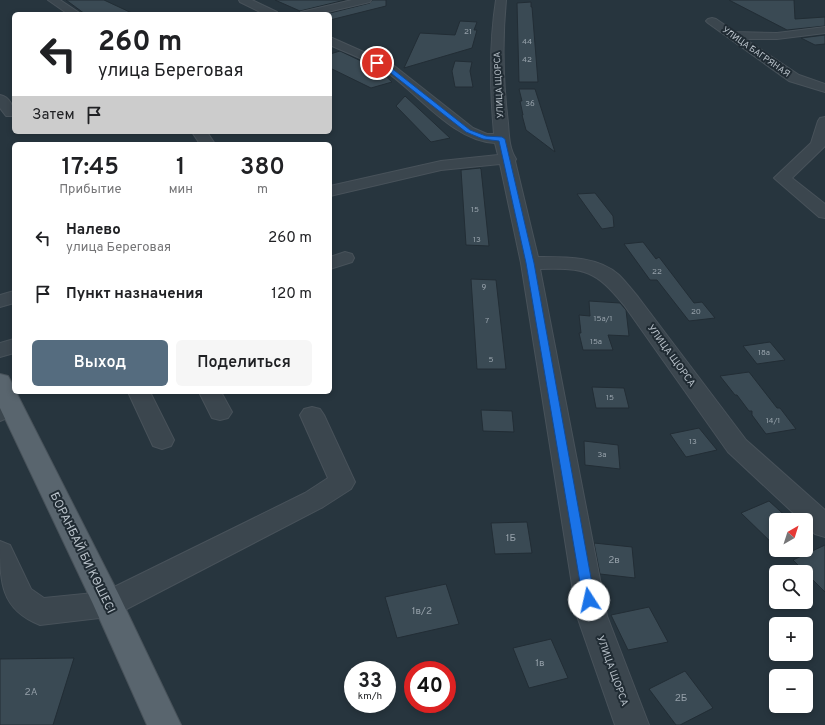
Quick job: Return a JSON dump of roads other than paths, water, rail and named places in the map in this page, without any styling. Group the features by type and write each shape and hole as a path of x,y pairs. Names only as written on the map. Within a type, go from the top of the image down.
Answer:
{"main road":[{"name":"БОРАНБАЙ БИ КӨШЕСІ","path":"0,381 5,410 108,604 164,725"}],"street":[{"path":"53,0 73,12"},
{"path":"244,0 269,12"},
{"path":"314,12 366,0"},
{"name":"УЛИЦА ЩОРСА","path":"501,0 497,31 497,91 505,149 530,263 592,616 632,725"},
{"name":"УЛИЦА БАГРЯНАЯ","path":"712,21 794,78 825,88"},
{"path":"731,35 777,36 825,30"},
{"path":"332,42 388,68 468,131 505,149"},
{"path":"0,99 8,115"},
{"path":"825,121 818,145 782,178 825,213"},
{"path":"200,134 206,142"},
{"path":"332,191 456,163 482,159 505,149"},
{"name":"УЛИЦА ЩОРСА","path":"530,263 577,264 596,270 612,279 631,301 737,446 825,526"},
{"path":"0,301 12,298"},
{"path":"0,350 12,347"},
{"path":"140,394 162,440"},
{"path":"0,553 20,598 40,612 108,604 314,500 342,482 312,415"}]}
